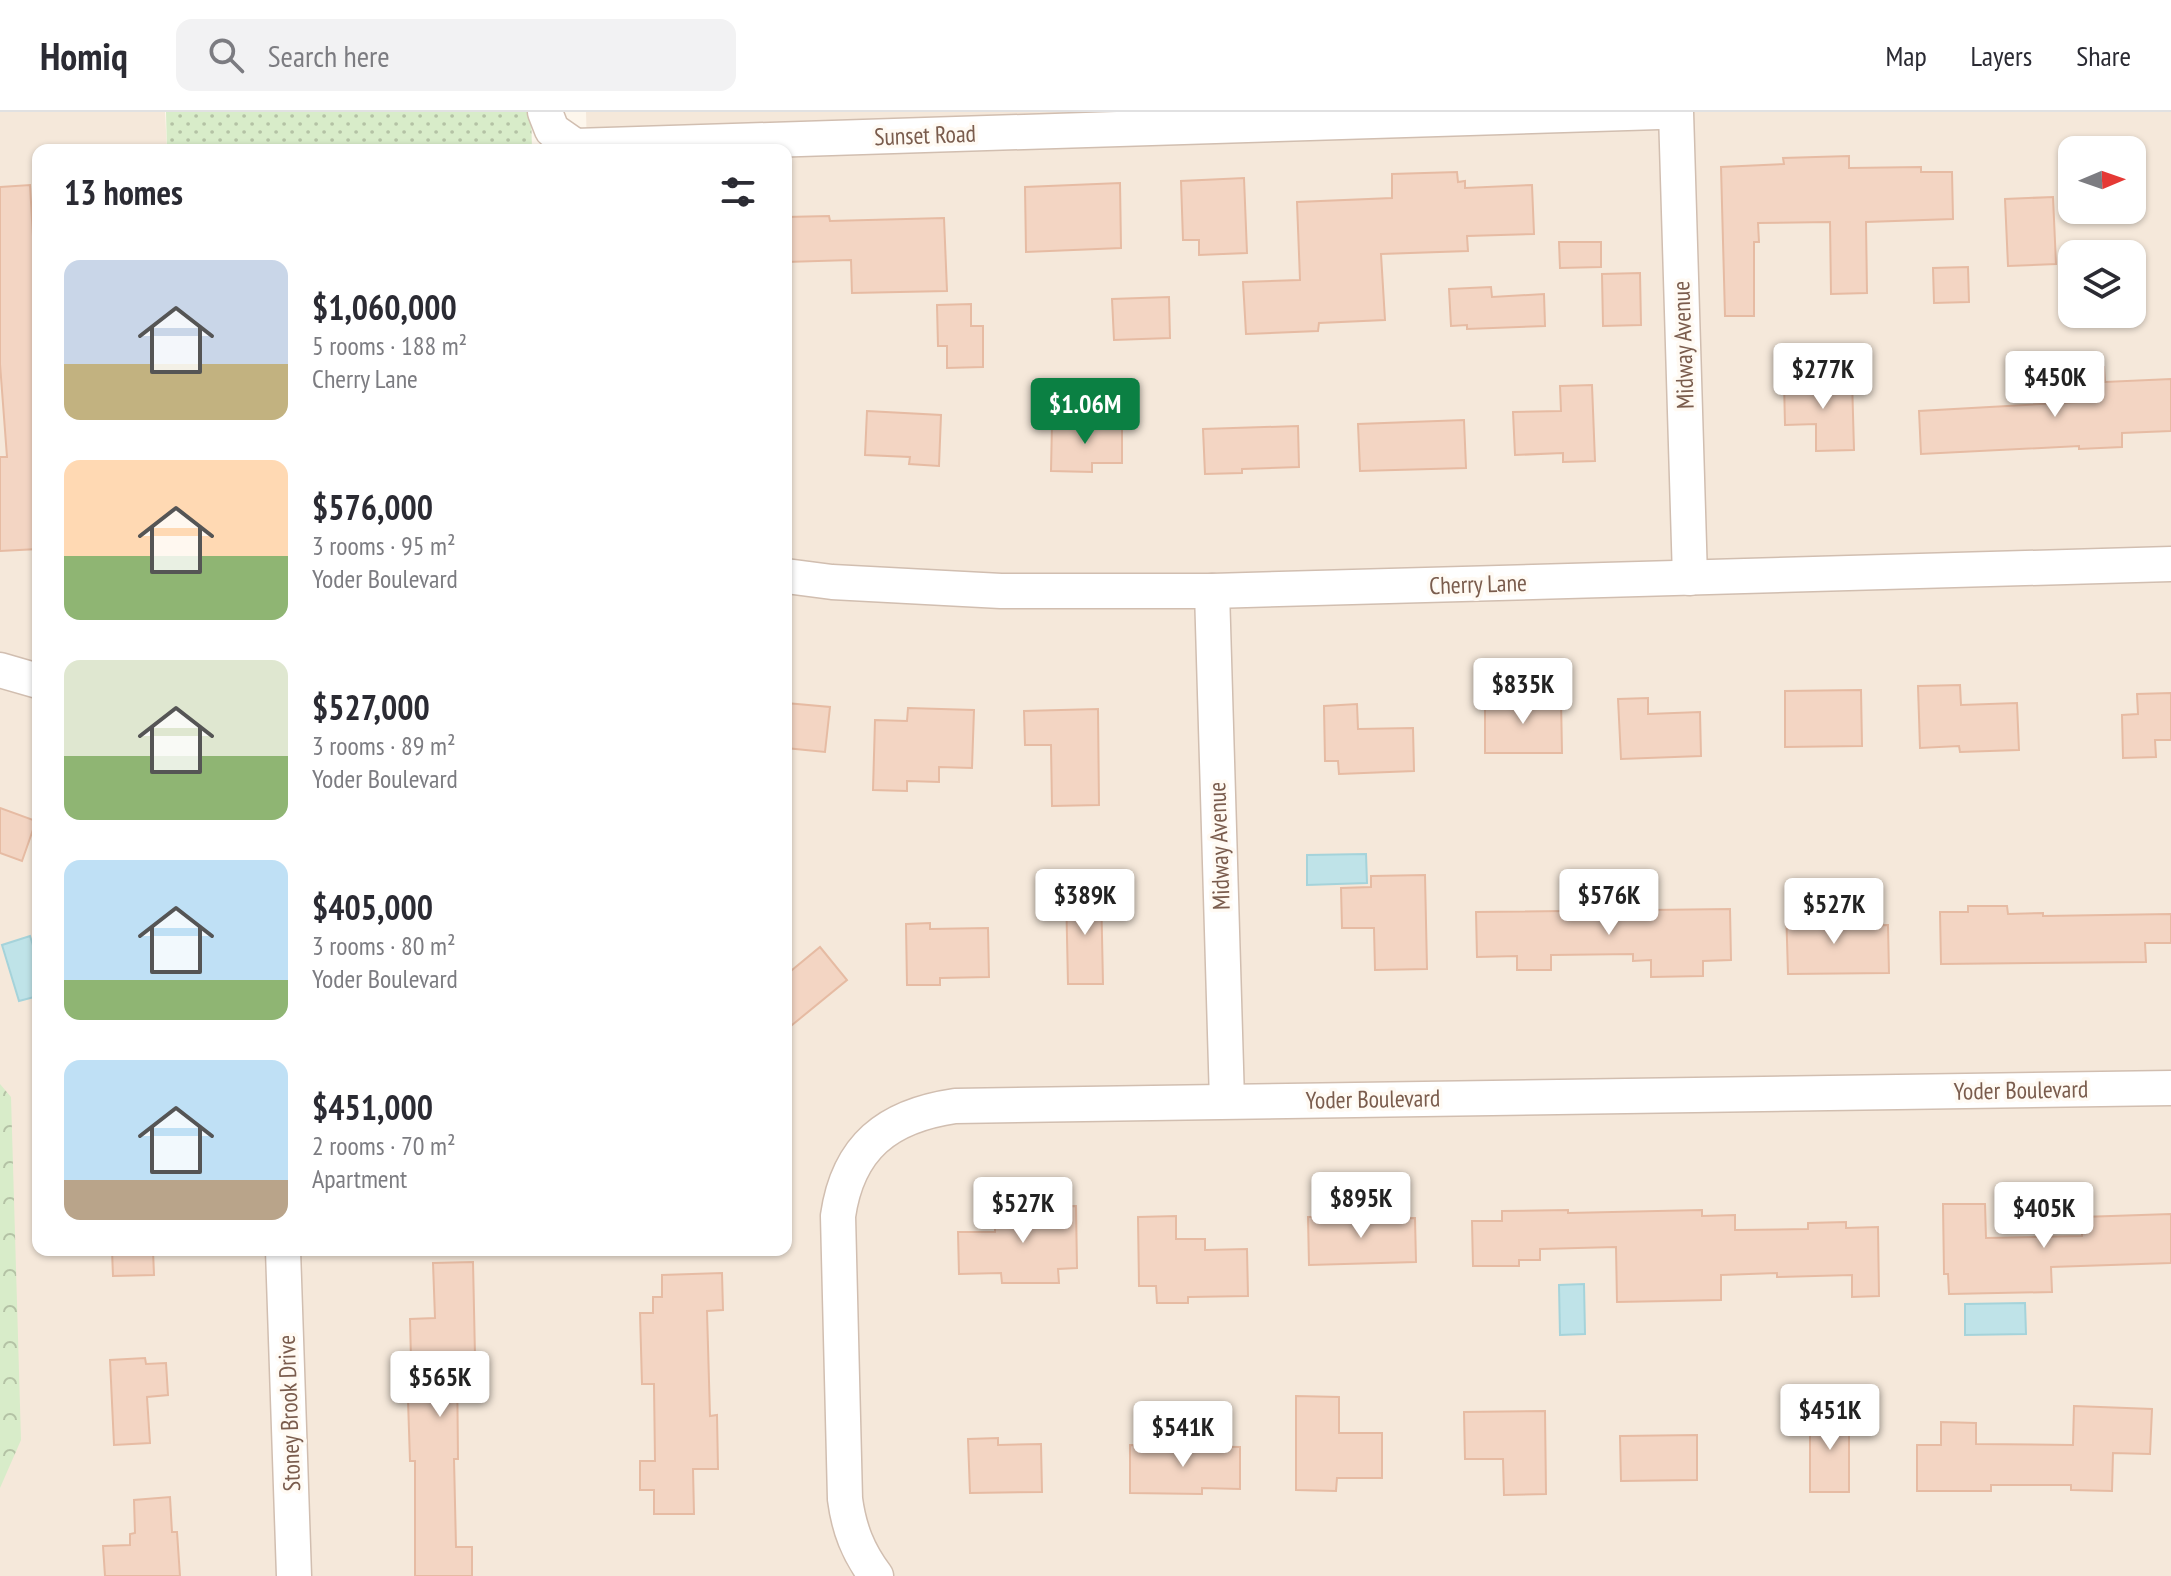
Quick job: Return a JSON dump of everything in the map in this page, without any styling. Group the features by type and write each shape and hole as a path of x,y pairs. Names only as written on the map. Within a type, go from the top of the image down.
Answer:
{"street":[{"path":"545,112 552,130 570,144"},
{"path":"574,112 575,144"},
{"name":"Sunset Road","path":"695,144 1659,112"},
{"name":"Midway Avenue","path":"1676,112 1690,578"},
{"name":"Cherry Lane","path":"792,577 832,582 1001,591 1212,591 2171,564"},
{"name":"Midway Avenue","path":"1212,591 1227,1101"},
{"path":"0,670 32,679"},
{"name":"Yoder Boulevard","path":"876,1576 858,1550 848,1520 838,1216 841,1196 852,1167 871,1142 895,1123 924,1110 955,1106 1227,1101 2171,1088"},
{"name":"Stoney Brook Drive","path":"283,1256 294,1576"}],"shaded area":[{"path":"0,112 165,112 167,144 32,144 32,1256 792,1256 792,144 587,144 586,112 2171,112 2171,1576 0,1576"}],"green space":[{"path":"166,112 531,112 532,144 167,144"},
{"path":"0,1084 11,1097 21,1440 0,1488"}],"water":[{"path":"1366,854 1367,883 1307,885 1307,855"},
{"path":"30,936 32,998 19,1001 2,945"},
{"path":"1584,1284 1585,1334 1560,1335 1559,1285"},
{"path":"2025,1303 2026,1334 1965,1335 1965,1304"}],"building":[{"path":"1849,156 1849,168 1921,167 1921,172 1952,172 1953,219 1866,222 1867,293 1831,294 1830,222 1758,223 1759,242 1754,242 1754,316 1725,316 1721,167 1784,164 1783,158"},
{"path":"1457,172 1458,182 1465,181 1465,188 1532,185 1534,234 1467,236 1468,251 1381,254 1385,320 1319,323 1318,331 1246,334 1243,282 1300,280 1297,202 1392,198 1392,174"},
{"path":"1244,178 1247,253 1199,255 1199,240 1183,240 1181,181"},
{"path":"1120,183 1121,248 1026,252 1025,187"},
{"path":"30,185 32,549 0,551 0,457 7,457 0,364 0,187"},
{"path":"2053,197 2056,264 2008,266 2005,199"},
{"path":"829,216 830,221 944,218 947,291 852,293 851,260 792,262 792,217"},
{"path":"1559,242 1601,242 1601,267 1560,268"},
{"path":"1968,267 1969,302 1934,303 1933,268"},
{"path":"1640,273 1641,325 1603,326 1602,274"},
{"path":"1491,287 1492,297 1544,294 1545,326 1467,329 1467,325 1451,326 1449,289"},
{"path":"1169,297 1170,338 1114,340 1112,299"},
{"path":"971,304 971,326 983,326 983,367 947,368 947,346 938,346 937,305"},
{"path":"2104,367 2105,382 2171,379 2171,431 2122,433 2122,447 2079,449 2079,446 1921,454 1919,411 2077,402 2075,368"},
{"path":"1852,379 1854,450 1816,451 1816,424 1785,425 1784,382"},
{"path":"1592,385 1595,461 1563,462 1563,453 1515,455 1513,412 1561,411 1560,386"},
{"path":"867,411 941,415 939,466 909,464 910,457 865,455"},
{"path":"1464,420 1466,468 1360,471 1358,424"},
{"path":"1052,423 1122,423 1122,463 1092,463 1092,472 1051,471"},
{"path":"1298,426 1299,467 1205,474 1203,429"},
{"path":"1960,685 1961,705 2017,703 2019,750 1960,752 1959,746 1920,748 1918,686"},
{"path":"1861,690 1862,746 1785,747 1785,691"},
{"path":"2171,693 2171,740 2155,740 2156,757 2123,758 2122,715 2138,714 2137,694"},
{"path":"1648,698 1648,714 1700,712 1701,756 1621,759 1618,699"},
{"path":"1561,699 1562,753 1485,753 1485,700"},
{"path":"792,704 830,707 825,752 792,749"},
{"path":"1357,704 1358,729 1413,728 1414,771 1339,774 1338,761 1325,761 1324,706"},
{"path":"908,708 974,710 972,768 939,767 939,782 907,781 907,791 873,790 875,720 907,721"},
{"path":"1098,709 1099,805 1052,806 1051,745 1025,745 1024,711"},
{"path":"0,808 32,820 32,832 22,861 0,853"},
{"path":"1425,875 1427,969 1375,970 1374,928 1342,928 1341,888 1371,887 1371,876"},
{"path":"1101,889 1103,984 1068,984 1066,890"},
{"path":"1968,906 2007,906 2008,914 2043,913 2043,916 2171,914 2171,943 2145,943 2146,962 1941,964 1940,912 1968,912"},
{"path":"1786,907 1817,907 1817,926 1888,925 1889,973 1788,974"},
{"path":"1730,909 1731,960 1703,961 1703,976 1651,977 1651,960 1633,961 1633,954 1551,955 1551,970 1517,970 1517,956 1477,957 1476,912"},
{"path":"930,923 930,929 988,928 989,977 940,978 940,985 907,985 906,924"},
{"path":"820,947 847,980 792,1025 792,970"},
{"path":"1943,1204 1985,1204 1986,1238 2082,1236 2082,1217 2171,1214 2171,1263 2051,1267 2052,1292 1949,1294 1948,1274 1944,1274"},
{"path":"1076,1206 1077,1268 1058,1269 1059,1283 1002,1283 1001,1273 959,1274 958,1232 995,1232 995,1207"},
{"path":"1568,1210 1568,1213 1702,1210 1702,1216 1735,1215 1735,1230 1808,1229 1808,1223 1846,1222 1846,1228 1878,1227 1879,1296 1852,1297 1852,1275 1777,1277 1777,1273 1721,1275 1721,1300 1617,1302 1616,1247 1540,1249 1540,1260 1519,1260 1519,1266 1473,1266 1472,1221 1502,1221 1502,1211"},
{"path":"1176,1216 1176,1239 1205,1239 1205,1250 1247,1249 1248,1296 1188,1297 1188,1303 1157,1303 1156,1286 1139,1286 1138,1217"},
{"path":"1363,1216 1363,1219 1415,1218 1416,1262 1309,1265 1308,1217"},
{"path":"112,1256 153,1256 154,1275 113,1276"},
{"path":"473,1262 475,1356 457,1357 458,1459 454,1459 456,1547 472,1547 472,1576 415,1576 415,1461 410,1461 408,1400 412,1400 410,1319 435,1318 433,1263"},
{"path":"722,1273 723,1310 707,1311 710,1416 717,1415 718,1469 693,1469 694,1514 654,1514 654,1490 640,1490 640,1461 655,1461 654,1384 642,1384 640,1313 653,1313 653,1297 662,1297 662,1275"},
{"path":"145,1358 146,1364 166,1363 168,1395 147,1397 150,1443 114,1445 110,1360"},
{"path":"1296,1396 1339,1397 1339,1433 1382,1433 1382,1478 1337,1478 1336,1491 1296,1490"},
{"path":"2074,1406 2152,1409 2150,1454 2113,1453 2112,1491 2071,1490 2071,1485 1991,1485 1991,1491 1917,1491 1917,1445 1941,1445 1941,1422 1976,1423 1976,1444 2073,1445"},
{"path":"1545,1411 1546,1494 1504,1495 1503,1459 1465,1459 1464,1412"},
{"path":"1810,1413 1849,1413 1849,1492 1810,1492"},
{"path":"1697,1435 1697,1480 1621,1481 1620,1436"},
{"path":"998,1438 998,1445 1041,1444 1042,1492 970,1493 968,1439"},
{"path":"1130,1445 1240,1447 1240,1489 1202,1488 1202,1494 1130,1493"},
{"path":"170,1497 172,1532 177,1532 180,1576 105,1576 103,1546 130,1545 130,1534 135,1533 134,1500"}]}
